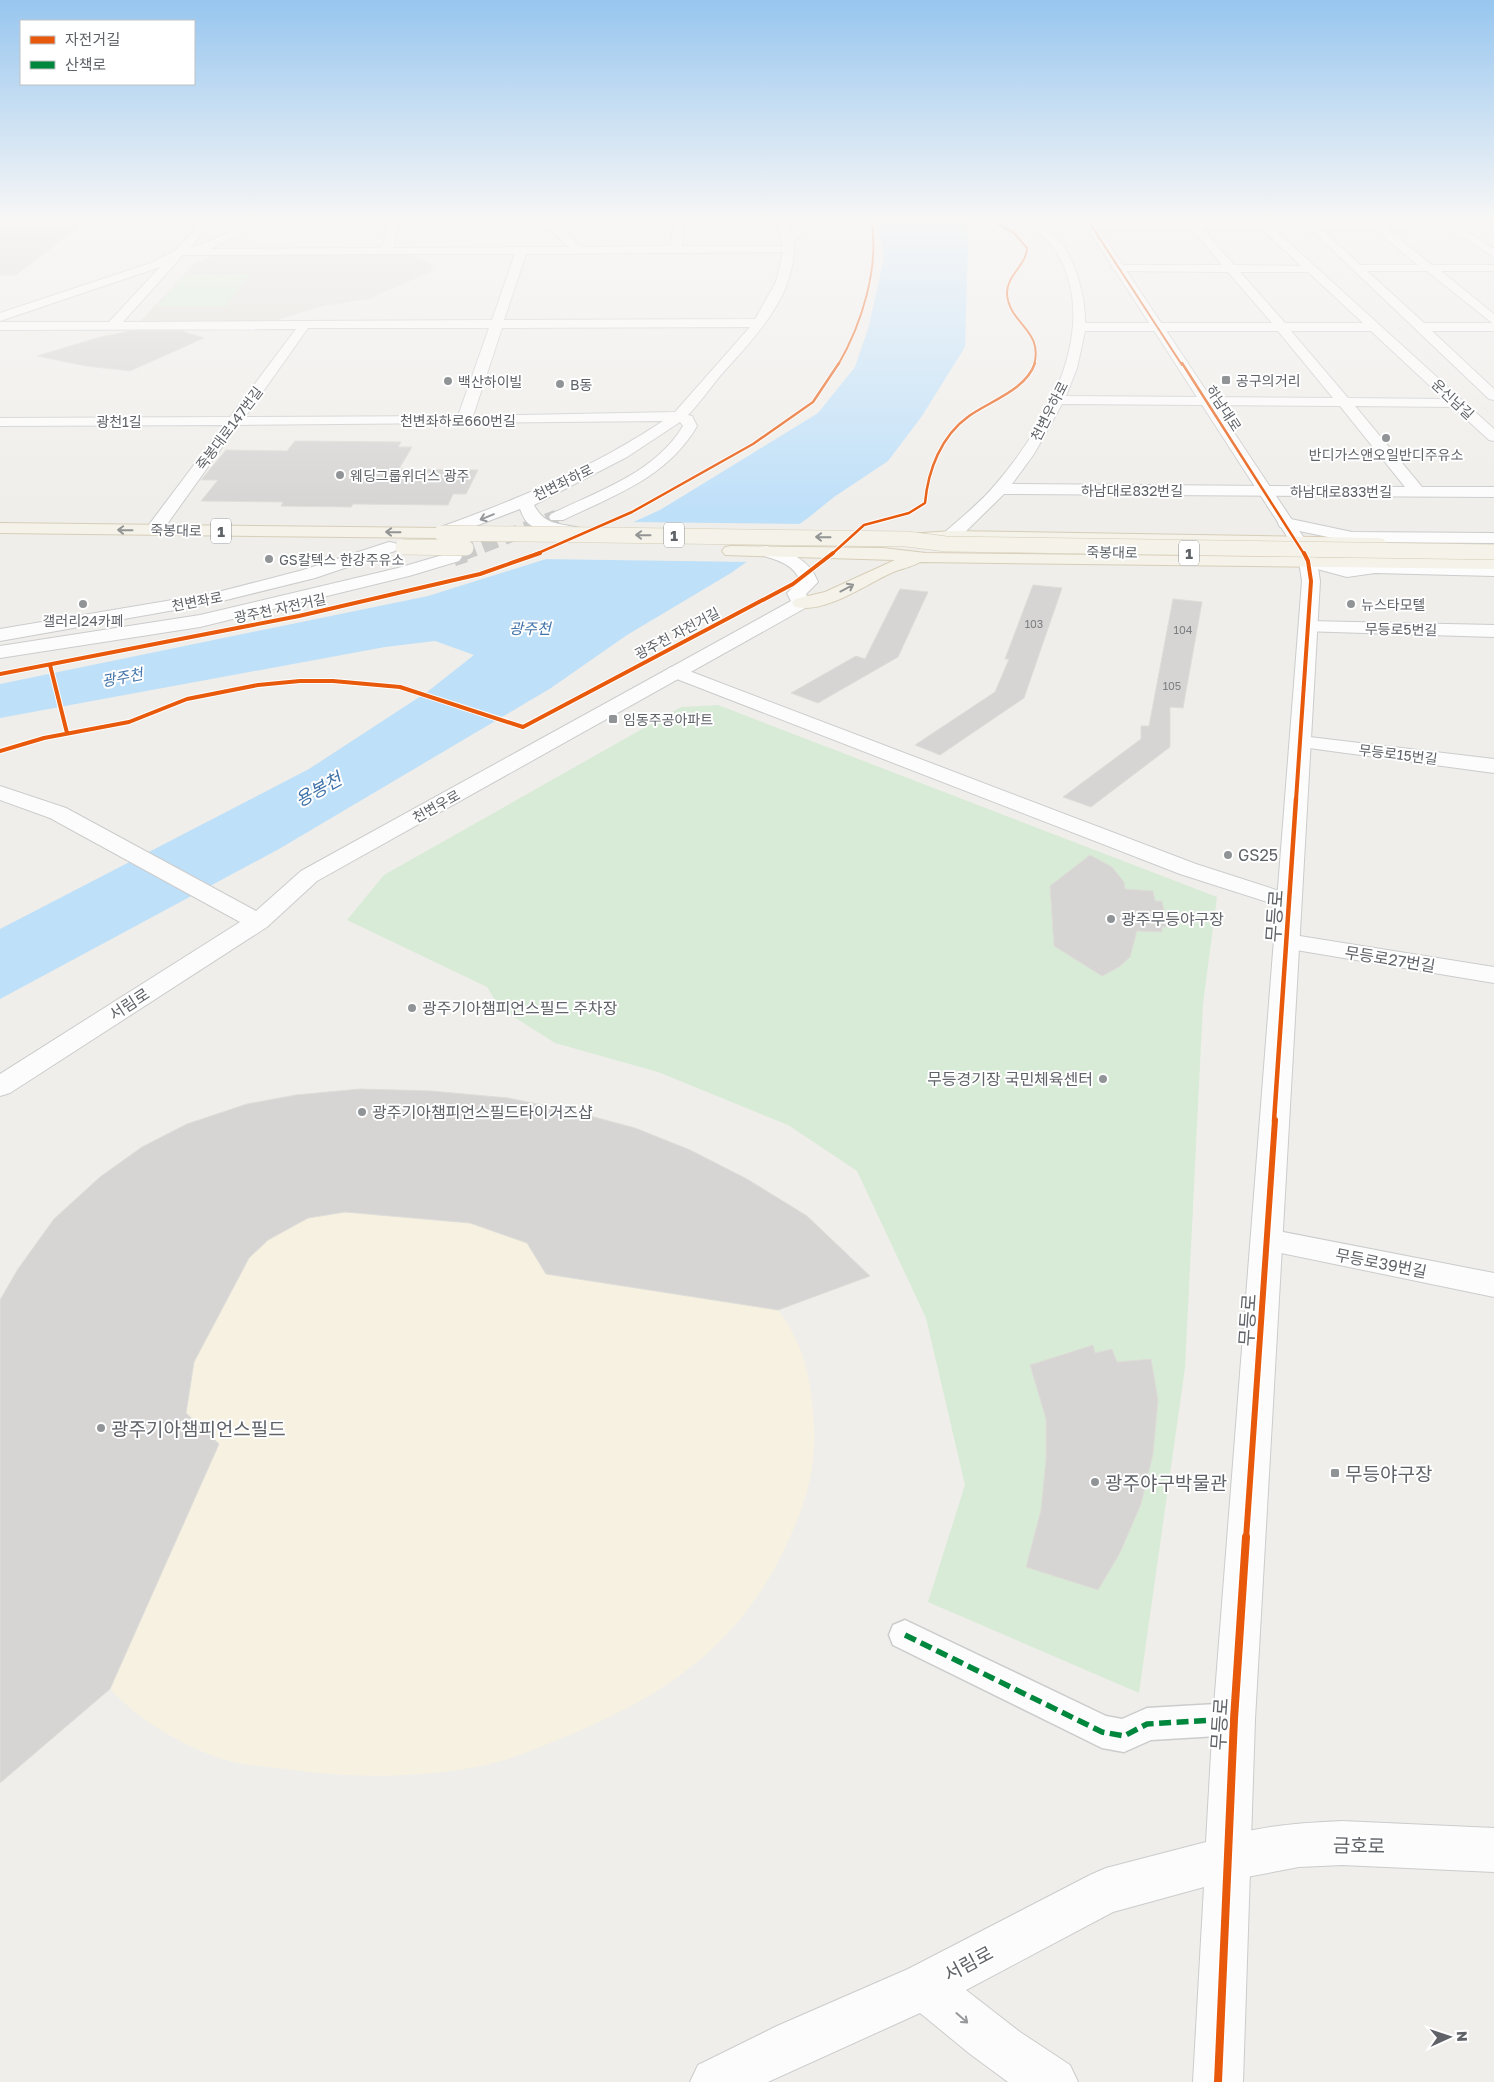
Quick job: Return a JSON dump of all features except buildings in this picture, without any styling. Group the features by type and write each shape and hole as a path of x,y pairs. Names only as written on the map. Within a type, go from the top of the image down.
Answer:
{"main road":[{"name":"죽봉대로","path":"0,528 441,532"},
{"name":"1","path":"441,532 907,539"},
{"path":"907,539 950,536 1303,551 1364,562 1494,564"},
{"name":"죽봉대로","path":"907,539 946,544 1494,552"},
{"name":"죽봉대로","path":"0,541 883,553 920,549 1494,558"},
{"path":"883,553 926,558 1303,551 1350,542 1494,545"},
{"path":"801,603 831,596 900,563 926,558"}],"street":[{"path":"111,327 121,316"},
{"path":"464,420 499,316"},
{"name":"천변좌하로","path":"441,532 532,498 602,463 678,416 749,337 763,316"},
{"name":"천변우하로","path":"950,536 1000,489 1039,435 1057,400 1073,361 1079,327 1078,316"},
{"name":"하남대로","path":"1150,316 1303,551"},
{"name":"하남대로833번길","path":"1273,316 1418,492"},
{"name":"운신남길","path":"1364,316 1494,437"},
{"path":"1410,316 1494,396"},
{"path":"0,326 759,323"},
{"name":"죽봉대로147번길","path":"154,530 189,480 237,420 304,326"},
{"path":"1079,327 1376,327"},
{"path":"1422,327 1494,327"},
{"path":"1057,400 1458,404"},
{"name":"천변좌하로","path":"557,517 627,483 665,458 681,444 690,426 687,419 678,416"},
{"name":"천변좌하로660번길","path":"237,420 464,420 678,416"},
{"name":"광천1길","path":"0,422 237,420"},
{"name":"하남대로832번길","path":"1000,489 1264,491"},
{"name":"하남대로833번길","path":"1264,491 1494,492"},
{"path":"532,498 526,504 534,520 546,526 578,534"},
{"path":"1286,523 1352,537 1494,538"},
{"name":"천변좌로","path":"0,635 222,596 308,574 396,547"},
{"path":"766,551 795,561 806,570 809,582 796,593 801,603"},
{"path":"1303,551 1347,572 1375,568 1494,571"},
{"name":"무등로","path":"1218,2082 1226,1859 1234,1719 1268,1240 1311,581 1303,551"},
{"path":"0,652 200,621 403,572 453,557"},
{"name":"천변우로","path":"258,922 309,876 801,603"},
{"name":"무등로5번길","path":"1308,627 1494,631"},
{"path":"676,672 1188,869 1290,902"},
{"name":"무등로15번길","path":"1301,742 1494,766"},
{"path":"0,793 58,813 211,894 258,922"},
{"name":"서림로","path":"0,1087 258,922"},
{"name":"무등로27번길","path":"1287,942 1494,975"},
{"name":"무등로39번길","path":"1268,1240 1494,1286"},
{"path":"905,1635 1102,1732 1124,1736 1147,1724 1234,1719"},
{"name":"금호로","path":"1226,1859 1298,1845 1342,1843 1494,1850"},
{"name":"서림로","path":"715,2082 794,2043 925,1986 1106,1891 1226,1859"},
{"path":"925,1986 981,2034 1026,2066 1053,2082"}],"shaded area":[{"path":"145,316 290,316 264,324 137,325"}],"green space":[{"path":"718,705 1217,897 1203,1004 1185,1368 1139,1693 928,1602 965,1485 926,1318 857,1171 788,1125 658,1072 555,1043 500,1008 487,987 347,920 384,875 681,707"}],"sand":[{"path":"345,1212 470,1223 527,1243 546,1274 778,1310 787,1323 801,1350 809,1379 813,1410 813,1459 803,1505 784,1550 765,1585 744,1615 720,1642 665,1686 634,1705 565,1737 510,1759 449,1771 394,1776 311,1772 229,1761 197,1749 150,1723 110,1689 219,1444 186,1413 194,1362 249,1258 268,1240 308,1218"}],"water":[{"name":"광주천","path":"871,316 966,316 965,347 922,416 888,461 834,497 731,573 627,635 551,688 279,849 0,999 0,929 309,769 427,692 474,655 435,641 385,647 0,718 0,684 428,596 565,553 660,510 818,413 855,367"}],"pier":[{"path":"628,522 804,524 751,562 538,559 564,550"}],"tunnel":[{"path":"461,554 557,517"},
{"path":"453,557 465,553"}],"railway":[{"path":"1388,316 1494,416"}],"marked path":[{"path":"905,1635 1102,1732 1124,1736 1147,1724 1234,1719"}],"cycle path":[{"name":"광주천 자전거길","path":"0,674 299,616 480,574 544,551 632,512 753,444 813,402 839,363 858,327 861,316"},
{"name":"광주천 자전거길","path":"0,751 44,738 129,722 187,699 258,685 300,681 333,681 400,687 523,727 793,584 811,572 864,525 909,513 925,503 926,486 932,468 944,444 954,430 968,416 1017,386 1034,367 1037,347 1034,339 1017,316"},
{"path":"1151,316 1298,541 1308,561 1311,581 1234,1719 1218,2082"},
{"path":"50,665 67,733"}],"place":[{"name":"공구의거리","path":"1226,380"},
{"name":"백산하이빌","path":"448,381"},
{"name":"B동","path":"560,384"},
{"name":"반디가스앤오일반디주유소","path":"1386,438"},
{"name":"웨딩그룹위더스 광주","path":"340,475"},
{"name":"GS칼텍스 한강주유소","path":"269,559"},
{"name":"갤러리24카페","path":"83,604"},
{"name":"뉴스타모텔","path":"1351,604"},
{"name":"임동주공아파트","path":"613,719"},
{"name":"GS25","path":"1228,855"},
{"name":"광주무등야구장","path":"1111,919"},
{"name":"광주기아챔피언스필드 주차장","path":"412,1008"},
{"name":"무등경기장 국민체육센터","path":"1103,1079"},
{"name":"광주기아챔피언스필드타이거즈샵","path":"362,1112"},
{"name":"광주기아챔피언스필드","path":"101,1428"},
{"name":"무등야구장","path":"1335,1473"},
{"name":"광주야구박물관","path":"1095,1482"}],"water label":[{"name":"용봉천","path":"318,789"}]}
